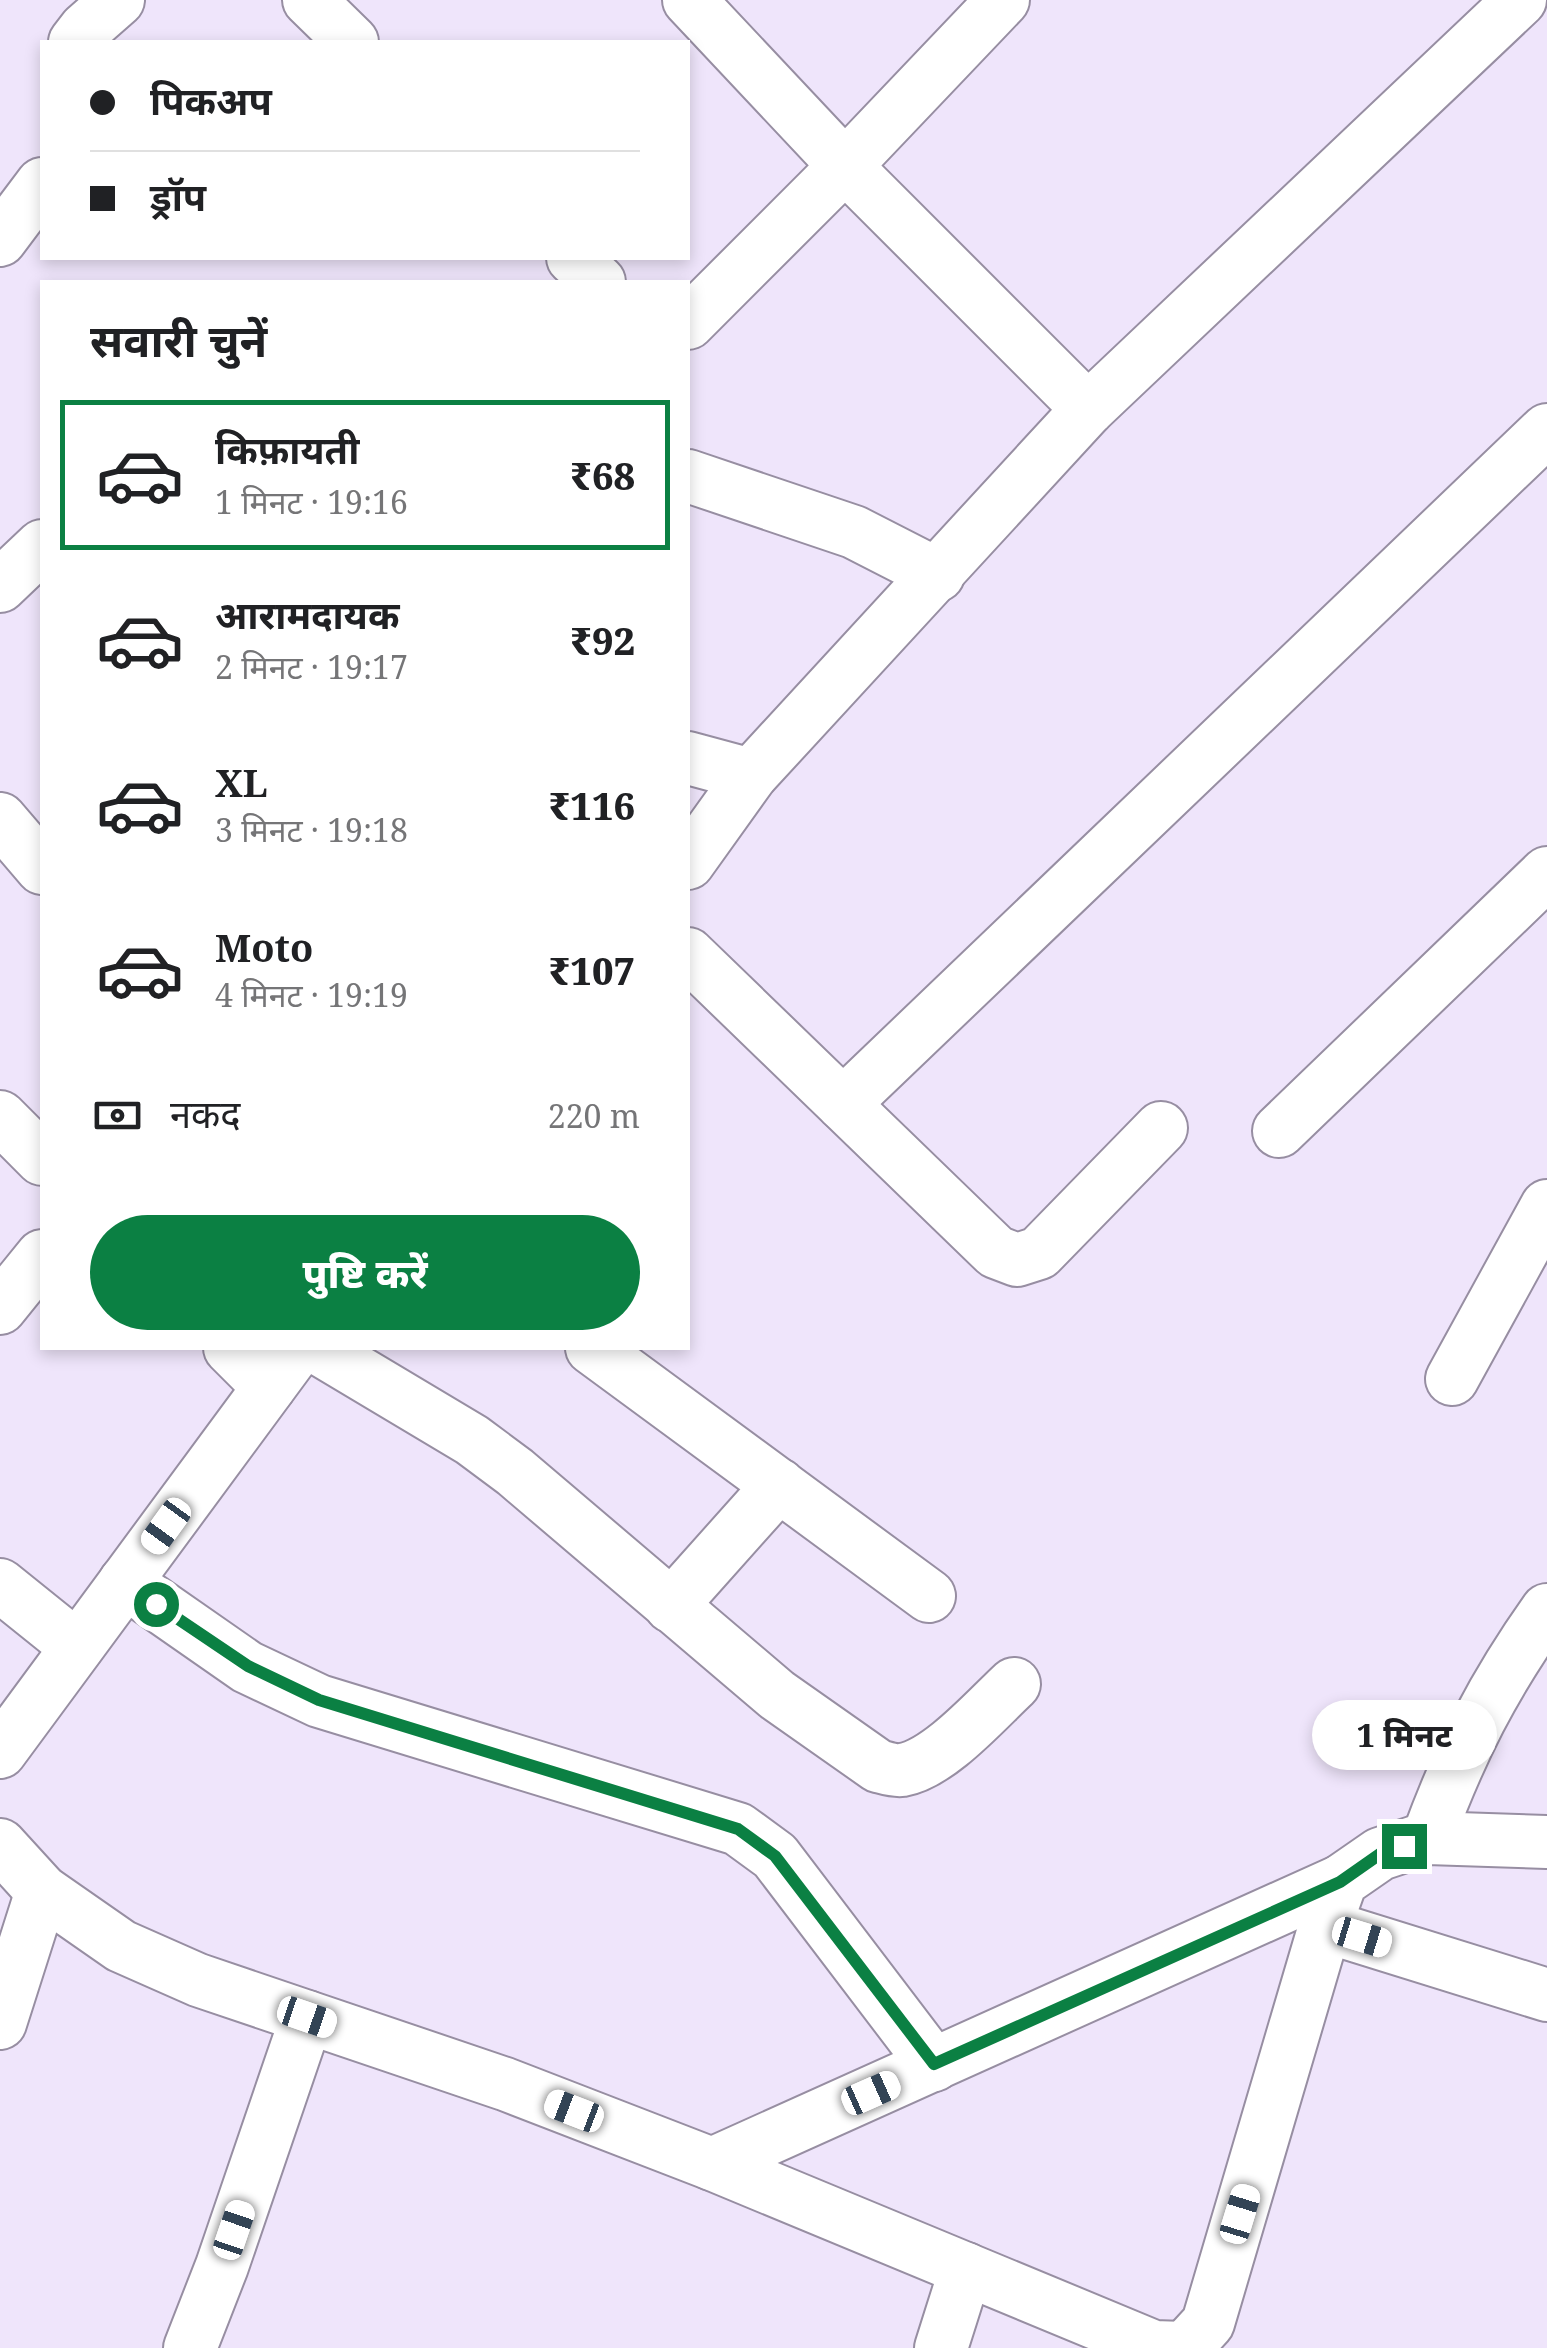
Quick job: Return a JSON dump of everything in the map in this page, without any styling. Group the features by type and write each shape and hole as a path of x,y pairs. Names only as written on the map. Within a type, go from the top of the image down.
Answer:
{"street":[{"path":"76,40 118,0"},
{"path":"309,0 350,40"},
{"path":"689,0 845,166 1088,409"},
{"path":"690,321 1003,0"},
{"path":"690,860 752,775 868,644 938,574 1088,409 1520,0"},
{"path":"0,240 14,227 40,187"},
{"path":"575,260 597,280"},
{"path":"842,1104 1547,430"},
{"path":"690,477 854,532 938,574"},
{"path":"690,759 752,775"},
{"path":"0,819 40,866"},
{"path":"1280,1131 1547,873"},
{"path":"690,956 996,1252 1017,1260 1039,1253 1161,1128"},
{"path":"0,1117 40,1158"},
{"path":"1452,1378 1547,1206"},
{"path":"0,1308 40,1258"},
{"path":"0,1752 283,1367 236,1350"},
{"path":"321,1350 472,1440 516,1472 777,1695 878,1766 898,1771 917,1766 935,1755 1014,1684"},
{"path":"595,1350 929,1596"},
{"path":"671,1606 779,1485"},
{"path":"125,1582 248,1666 319,1700 738,1829 775,1856 934,2064"},
{"path":"0,1585 77,1647"},
{"path":"1428,1838 1455,1765 1479,1716 1547,1610"},
{"path":"712,2164 934,2064 1333,1904 1380,1854 1428,1838 1547,1842"},
{"path":"0,1845 42,1891 121,1946 198,1980 505,2084 712,2164 1154,2347 1184,2348 1208,2323 1333,1904"},
{"path":"0,2023 42,1891"},
{"path":"1333,1904 1547,1995"},
{"path":"190,2348 307,2017"},
{"path":"940,2348 966,2269"}],"route":[{"path":"156,1604 248,1666 319,1700 738,1829 775,1856 934,2064 1340,1882 1380,1854 1404,1846"}]}
